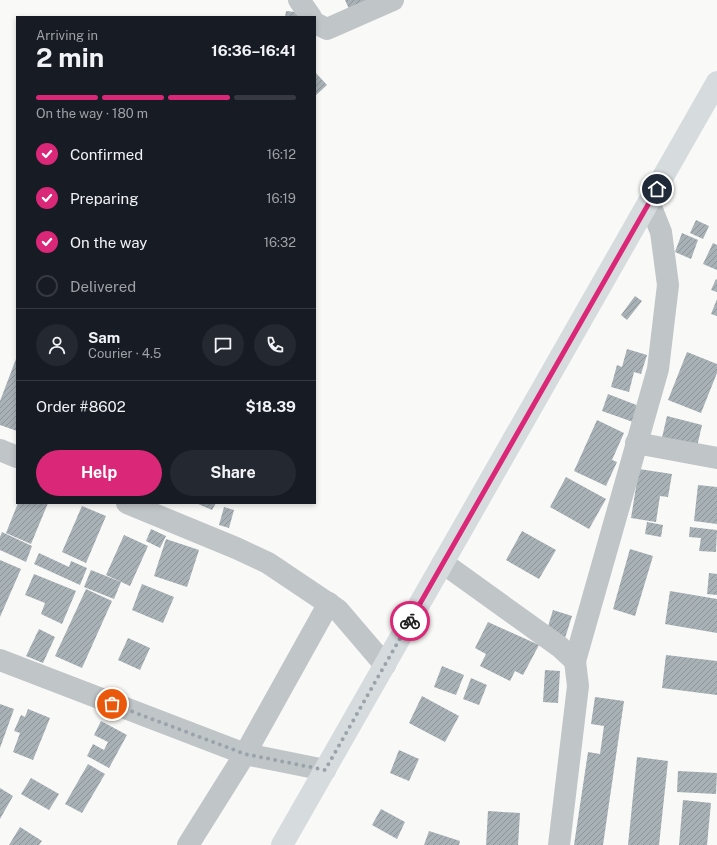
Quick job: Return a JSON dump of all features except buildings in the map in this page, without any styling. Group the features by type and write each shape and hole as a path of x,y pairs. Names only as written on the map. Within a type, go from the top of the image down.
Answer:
{"main road":[{"path":"282,845 717,82"}],"street":[{"path":"299,0 310,16"},
{"path":"316,24 327,29 393,0"},
{"path":"559,845 578,686 575,661 658,369 668,285 661,232 649,202"},
{"path":"636,443 715,453"},
{"path":"0,450 16,457"},
{"path":"129,504 236,548 268,563 329,603 350,622 385,665"},
{"path":"443,563 560,647 575,661"},
{"path":"188,845 245,754 329,603"},
{"path":"0,660 245,754 325,770"}],"way so far":[{"path":"112,704 245,754 325,770 410,621"}],"route":[{"path":"410,621 657,189"}]}
